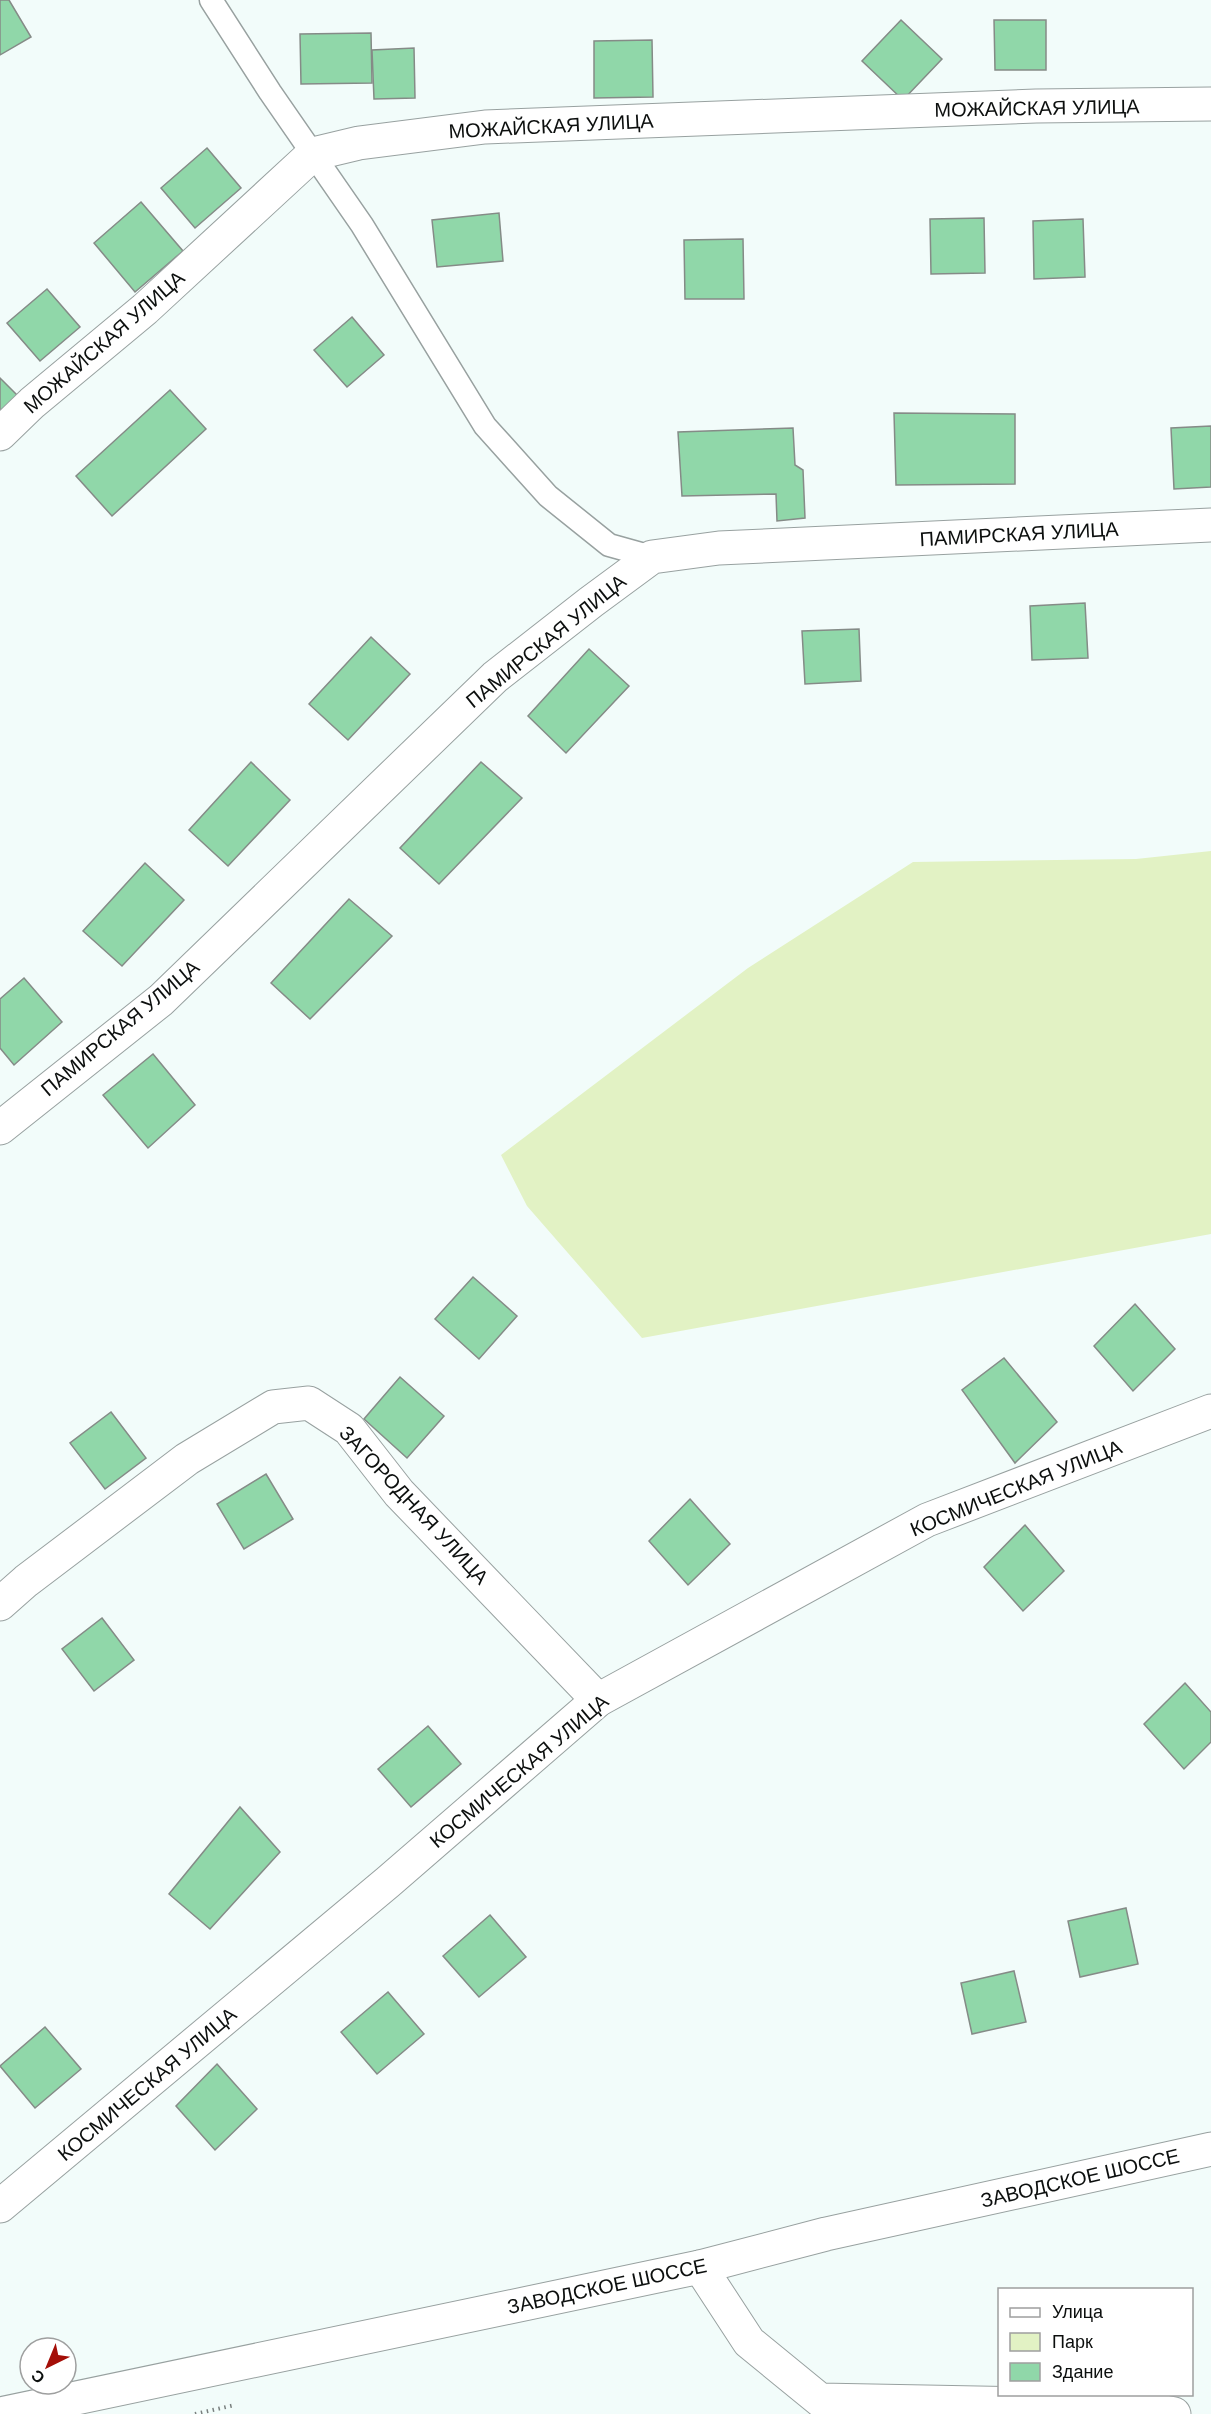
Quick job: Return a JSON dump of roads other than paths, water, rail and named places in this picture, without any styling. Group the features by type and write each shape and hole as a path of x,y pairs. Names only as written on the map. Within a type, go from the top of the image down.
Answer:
{"street":[{"name":"МОЖАЙСКАЯ УЛИЦА","path":"0,434 32,403 145,309 313,154 359,143 485,127 1036,106 1211,104"},
{"name":"ПАМИРСКАЯ УЛИЦА","path":"0,1128 161,1000 495,677 652,557 718,548 1211,525"},
{"name":"ЗАГОРОДНАЯ УЛИЦА","path":"0,1604 26,1581 187,1459 273,1407 309,1403 349,1430 399,1493 598,1700"},
{"name":"КОСМИЧЕСКАЯ УЛИЦА","path":"0,2206 388,1882 598,1700 927,1520 1211,1411"},
{"name":"ЗАВОДСКОЕ ШОССЕ","path":"0,2414 700,2267 826,2234 1211,2149"},
{"path":"700,2267 749,2342 820,2407 1135,2406 1174,2414"}],"lane":[{"path":"211,0 362,225 485,426 548,496 609,545 652,557"}]}
